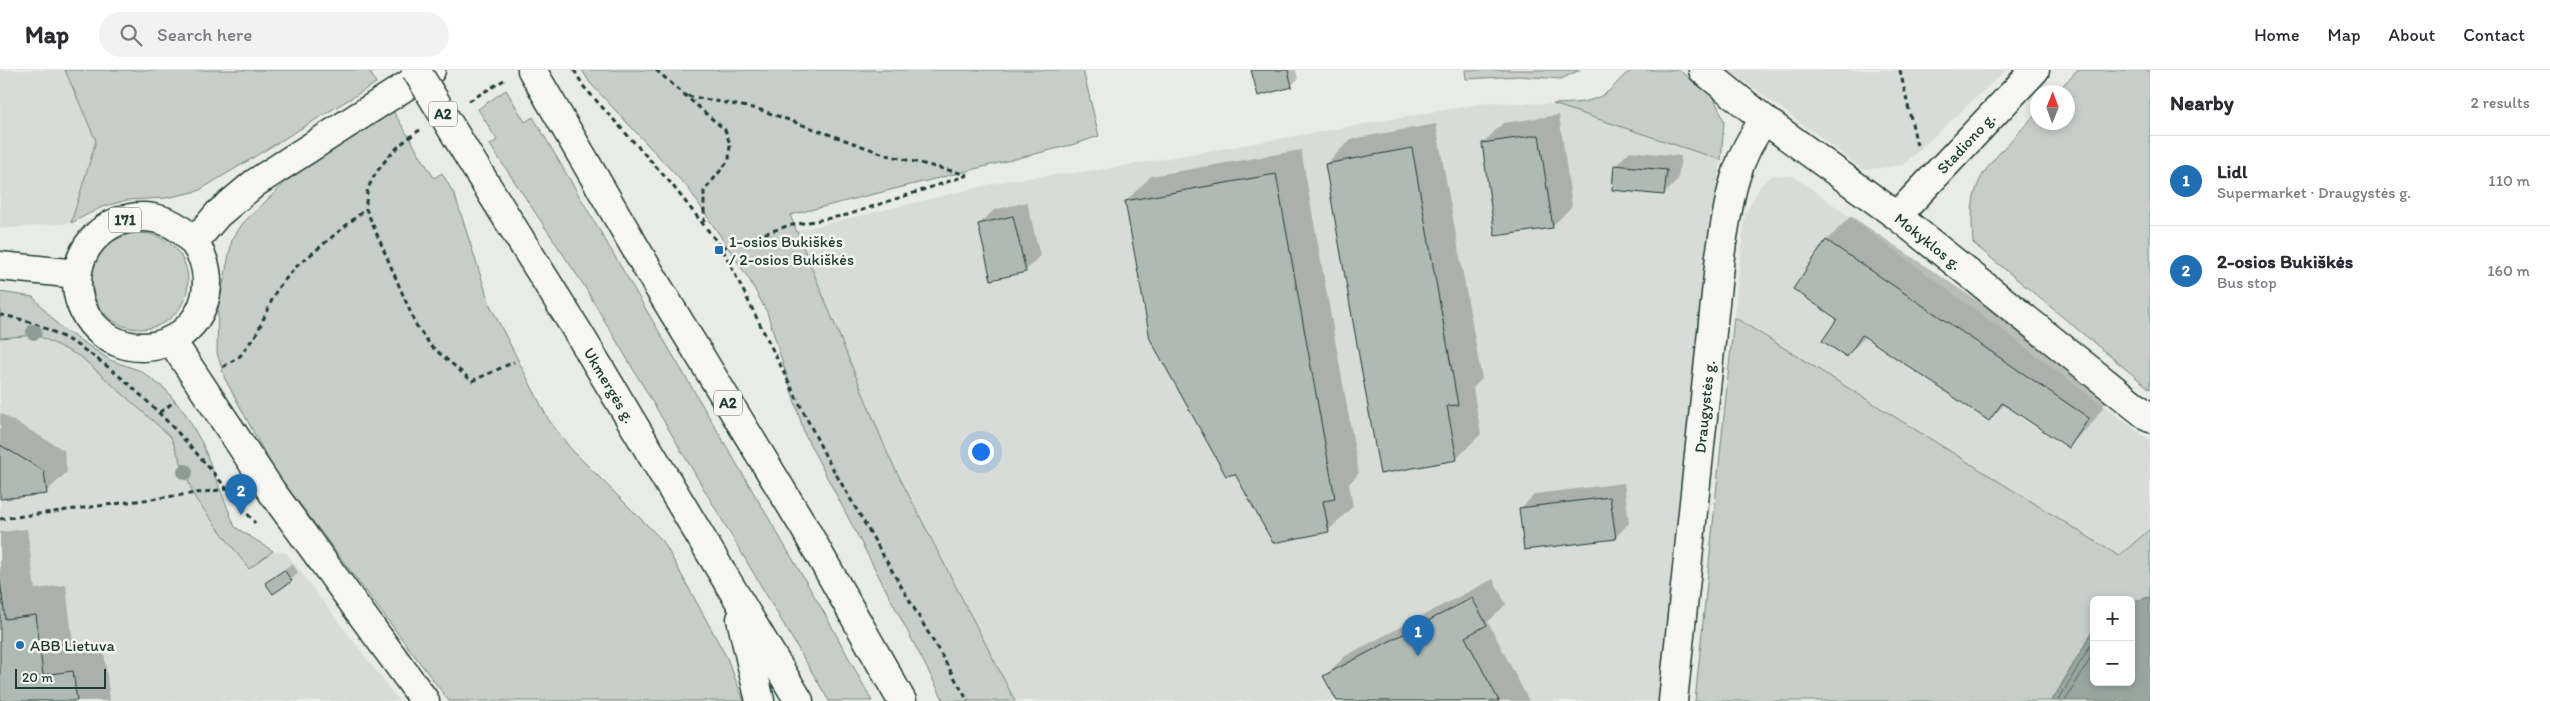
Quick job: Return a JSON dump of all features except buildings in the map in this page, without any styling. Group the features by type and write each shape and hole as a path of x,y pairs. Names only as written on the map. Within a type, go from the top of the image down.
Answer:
{"main road":[{"name":"Ukmergės g.","path":"416,70 736,593 799,701"},
{"path":"194,242 218,214 255,183 431,70"},
{"name":"A2","path":"532,70 657,285 804,527 902,701"},
{"name":"Mokyklos g.","path":"1703,70 1765,120 1897,216 2150,418"},
{"name":"Stadiono g.","path":"1897,216 2034,70"},
{"name":"Draugystės g.","path":"1673,701 1720,256 1729,197 1741,156 1751,137 1765,120"},
{"name":"171","path":"128,219 157,219 178,228 194,242 203,259 207,278 206,296 198,314 187,329 172,340 152,346 132,346 113,340 97,329 85,313 78,294 77,274 83,253 96,235 114,223 128,219"},
{"path":"0,266 77,274"},
{"path":"172,340 272,492 424,701"},
{"path":"736,593 760,701"}],"path":[{"path":"574,70 584,87 704,223 722,248 826,457 968,701"},
{"path":"656,70 725,130 730,144 729,160 704,191 704,223"},
{"path":"1900,70 1926,185"},
{"path":"465,104 506,80"},
{"path":"688,96 758,109 887,155 968,175 847,215 787,226 722,248"},
{"path":"424,128 408,137 376,174 368,190 366,209 416,325 432,346 472,381 514,362"},
{"path":"226,365 240,356 256,333 277,288 298,265 366,209"},
{"path":"0,315 22,318 54,330 78,344 160,412 256,524"},
{"path":"0,519 227,489"}],"shaded area":[{"path":"0,70 65,70 96,141 71,223 0,229"},
{"path":"65,70 369,70 376,83 198,191 166,198 127,200 102,207 71,223 96,141"},
{"path":"582,70 1083,70 1099,136 1075,144 790,215 889,457 1015,701 944,701 805,435 767,312 749,279 689,189 590,83"},
{"path":"1465,70 1580,70 1561,79 1519,76 1466,79"},
{"path":"1633,70 1679,70 1714,98 1724,121 1721,160 1553,104 1581,102 1600,97"},
{"path":"1729,70 2006,70 1903,165 1864,170"},
{"path":"2077,70 2150,70 2150,389 1973,243 1972,220 1976,189 1983,174 1997,156 2030,121 2030,130 2075,130 2075,85 2063,85"},
{"path":"506,90 525,122 533,117 826,616 872,701 829,701 583,284 490,145 497,140 478,109"},
{"path":"1491,102 1553,104 1721,160 1696,362 1659,701 1015,701 889,457 796,231 1009,180 1105,169"},
{"path":"393,111 434,178 442,173 455,196 490,305 548,419 571,449 663,541 727,658 744,701 449,701 274,470 225,379 217,353 218,309 232,240 243,223 289,179"},
{"path":"1773,175 1793,176 1808,186 2150,440 2150,529 2119,556 1734,317 1745,214 1761,185"},
{"path":"140,233 158,236 174,247 185,263 188,281 185,299 174,315 158,326 140,329 122,326 106,315 95,299 92,281 95,263 106,247 122,236"},
{"path":"0,292 33,297 60,327 110,360 141,371 165,389 185,413 202,443 235,527 273,551 249,569 195,498 171,437 81,357 37,335 0,338"},
{"path":"1734,317 2119,556 2150,529 2150,597 2135,601 2135,596 2090,596 2090,636 2052,701 1695,701"},
{"path":"36,335 81,357 171,437 195,498 249,569 273,551 286,553 399,701 0,701 0,338"}],"water":[{"path":"2150,597 2150,701 2052,701 2090,636 2090,686 2135,686 2135,601"}],"place":[{"name":"1-osios Bukiškės / 2-osios Bukiškės","path":"719,250"},
{"name":"2-osios Bukiškės","path":"241,515"},
{"name":"ABB Lietuva","path":"20,645"},
{"name":"Lidl","path":"1418,656"}]}
